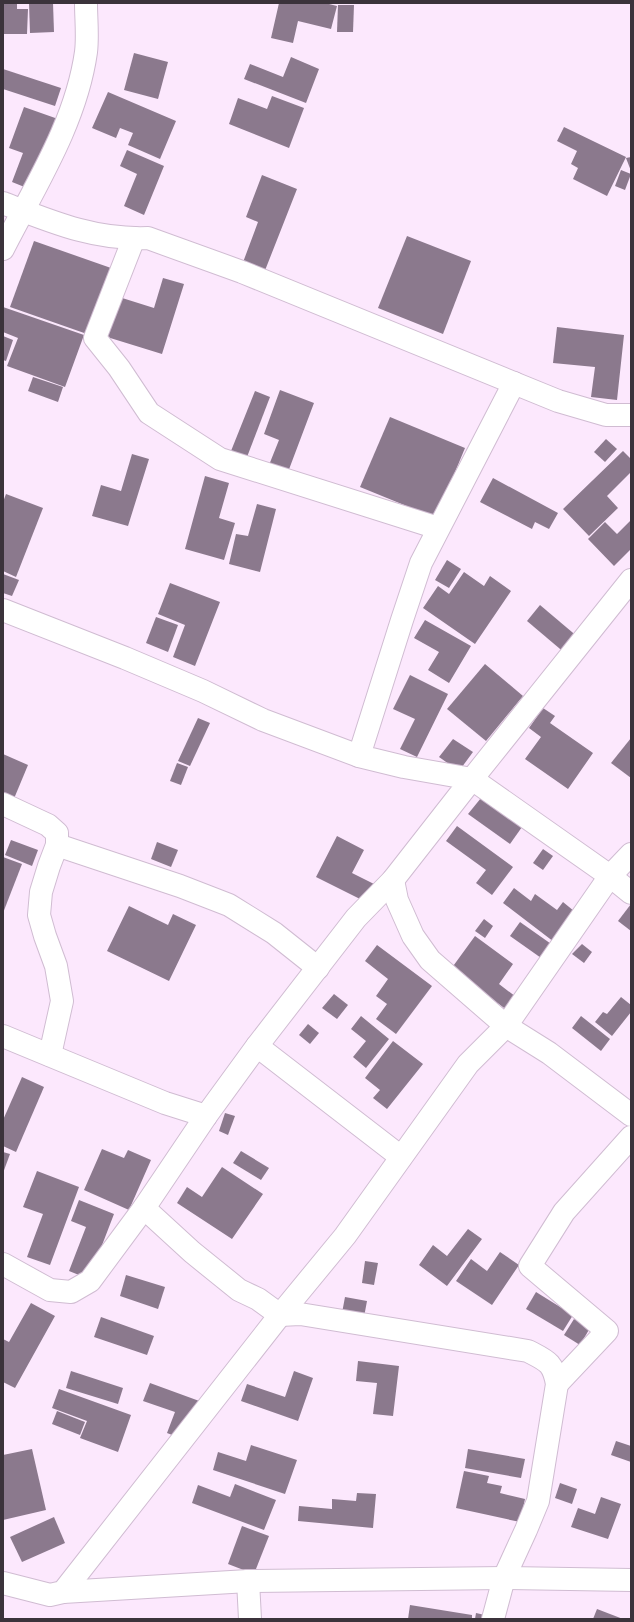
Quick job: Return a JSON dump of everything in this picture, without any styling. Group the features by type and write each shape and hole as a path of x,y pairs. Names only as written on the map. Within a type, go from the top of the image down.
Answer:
{"street":[{"path":"3,248 57,145 76,98 86,51 86,3"},
{"path":"3,202 55,224 93,234 148,238 242,272 558,401 606,414 631,415"},
{"path":"134,238 95,338 119,368 149,413 220,459 438,528"},
{"path":"359,756 421,563 514,383"},
{"path":"3,1264 50,1290 71,1292 90,1282 144,1208 206,1116 257,1046 356,918 393,880 631,580"},
{"path":"3,610 125,658 203,691 264,720 359,756 404,767 472,779 610,876 631,893"},
{"path":"3,804 48,825 57,833 57,845 49,866 42,892 39,915 56,966 62,1001 50,1055"},
{"path":"57,845 180,886 229,905 274,932 318,968"},
{"path":"63,1592 280,1315 345,1236 468,1064 506,1026 610,876 631,854"},
{"path":"393,880 397,900 413,936 430,960 506,1026 549,1053 631,1115"},
{"path":"3,1036 164,1103 206,1116"},
{"path":"257,1046 401,1158"},
{"path":"557,1384 607,1331 530,1266 564,1212 631,1137"},
{"path":"144,1208 192,1252 239,1290 258,1299 280,1315 300,1314 528,1351 547,1361 555,1371 557,1384 538,1501 504,1578 493,1619"},
{"path":"3,1583 50,1595 63,1592 248,1581 504,1578 631,1580"},
{"path":"248,1581 250,1619"}],"building":[{"path":"3,3 17,3 17,9 28,9 27,34 3,34"},
{"path":"29,3 53,3 54,32 30,33"},
{"path":"279,3 325,3 337,6 331,29 298,21 293,43 271,38"},
{"path":"338,5 354,5 353,32 337,32"},
{"path":"134,53 168,62 158,99 124,90"},
{"path":"291,57 319,69 306,103 244,79 250,64 283,77"},
{"path":"3,69 61,88 55,106 3,89"},
{"path":"108,92 176,121 160,159 128,145 133,133 120,128 116,138 92,128"},
{"path":"272,96 304,108 289,148 229,124 238,98 267,109"},
{"path":"24,107 58,119 32,190 12,182 23,153 9,148"},
{"path":"564,127 626,157 607,196 573,179 578,168 571,164 577,151 557,141"},
{"path":"127,150 164,166 144,215 124,206 137,174 120,166"},
{"path":"631,157 631,171 626,158"},
{"path":"621,170 631,174 625,190 615,186"},
{"path":"262,175 297,189 264,273 242,265 258,222 246,217"},
{"path":"407,236 471,261 443,334 378,308"},
{"path":"34,241 111,268 87,334 10,307"},
{"path":"163,278 184,284 162,354 107,337 119,297 154,308"},
{"path":"3,307 84,335 65,387 7,366 18,338 3,332"},
{"path":"557,327 624,335 617,400 591,397 595,367 553,363"},
{"path":"3,336 13,340 6,361 3,360"},
{"path":"33,377 63,387 58,402 28,391"},
{"path":"280,390 314,403 288,472 269,465 279,440 264,434"},
{"path":"255,391 270,397 247,457 231,451"},
{"path":"390,417 465,448 436,518 360,487"},
{"path":"606,439 617,449 605,462 594,452"},
{"path":"623,451 631,459 631,472 607,496 618,508 589,536 563,509"},
{"path":"132,454 149,459 128,526 92,516 101,485 121,491"},
{"path":"205,476 229,483 219,518 235,523 224,560 185,549"},
{"path":"493,478 558,513 549,529 535,522 532,529 480,502"},
{"path":"6,494 43,508 16,577 3,571 3,502"},
{"path":"257,504 276,509 260,572 229,564 236,534 248,536"},
{"path":"631,520 631,549 614,566 588,539 605,522 617,534"},
{"path":"447,560 461,569 449,588 435,580"},
{"path":"464,572 484,586 490,576 511,591 475,644 423,608 438,586 449,594"},
{"path":"3,574 19,580 12,596 3,593"},
{"path":"170,583 220,602 195,666 173,657 185,625 158,614"},
{"path":"540,605 579,638 566,654 527,621"},
{"path":"156,617 178,625 168,652 146,643"},
{"path":"425,620 471,646 449,683 428,670 439,652 414,638"},
{"path":"485,664 523,696 486,741 447,709"},
{"path":"410,675 448,694 417,757 400,749 415,719 393,709"},
{"path":"543,708 555,716 550,723 593,753 568,789 525,759 541,737 529,728"},
{"path":"198,718 210,723 190,766 178,761"},
{"path":"631,738 631,778 611,763"},
{"path":"453,739 473,752 459,771 439,757"},
{"path":"3,754 28,765 13,801 3,797"},
{"path":"177,763 188,767 181,785 170,781"},
{"path":"481,798 522,827 510,844 468,814"},
{"path":"457,826 513,867 492,895 476,883 486,870 446,841"},
{"path":"337,836 364,850 352,873 376,885 368,903 316,877"},
{"path":"11,840 38,850 32,866 5,855"},
{"path":"157,842 178,850 171,867 151,859"},
{"path":"543,849 553,856 543,870 533,863"},
{"path":"3,857 22,864 3,913"},
{"path":"514,888 531,901 535,894 557,910 563,902 580,916 558,945 503,903"},
{"path":"631,904 631,931 618,921"},
{"path":"129,906 168,925 173,914 196,925 169,981 107,951"},
{"path":"484,919 493,926 485,938 475,931"},
{"path":"520,922 554,946 544,960 510,936"},
{"path":"475,936 513,964 499,984 520,1000 511,1013 451,969"},
{"path":"582,944 592,952 584,963 572,954"},
{"path":"377,945 432,986 396,1034 376,1019 387,1004 376,996 388,979 365,961"},
{"path":"334,994 348,1005 337,1019 322,1008"},
{"path":"621,997 631,1005 631,1012 612,1036 595,1022 603,1012 607,1014"},
{"path":"361,1016 389,1039 366,1068 353,1057 366,1041 351,1029"},
{"path":"581,1016 610,1039 601,1051 572,1028"},
{"path":"308,1024 319,1033 310,1044 299,1035"},
{"path":"393,1041 423,1064 387,1109 373,1098 380,1090 365,1078"},
{"path":"22,1077 44,1087 16,1152 3,1146 3,1120"},
{"path":"225,1113 235,1116 228,1135 219,1131"},
{"path":"102,1149 124,1158 128,1150 151,1160 129,1210 84,1190"},
{"path":"241,1151 269,1168 261,1180 233,1163"},
{"path":"3,1152 10,1154 3,1173"},
{"path":"222,1167 263,1194 232,1239 177,1203 187,1187 202,1197"},
{"path":"37,1171 79,1187 50,1265 27,1257 43,1214 23,1207"},
{"path":"79,1200 114,1214 89,1279 69,1271 86,1227 71,1221"},
{"path":"468,1229 482,1239 447,1286 419,1265 433,1245 447,1256"},
{"path":"500,1252 519,1265 492,1305 456,1281 471,1259 487,1271"},
{"path":"365,1261 378,1263 374,1285 362,1283"},
{"path":"126,1275 165,1287 158,1309 120,1296"},
{"path":"536,1292 573,1315 563,1331 526,1309"},
{"path":"345,1297 367,1301 364,1317 342,1313"},
{"path":"31,1303 55,1316 15,1388 3,1382 3,1339 9,1342"},
{"path":"101,1317 154,1336 147,1355 94,1337"},
{"path":"574,1319 590,1328 580,1345 564,1335"},
{"path":"358,1361 399,1366 393,1416 373,1414 377,1383 356,1381"},
{"path":"71,1371 123,1388 118,1404 66,1388"},
{"path":"294,1371 313,1378 298,1421 241,1401 247,1384 285,1397"},
{"path":"150,1383 202,1402 180,1438 167,1433 175,1412 143,1401"},
{"path":"59,1389 131,1415 118,1452 80,1438 87,1421 52,1408"},
{"path":"57,1411 85,1422 80,1435 52,1424"},
{"path":"616,1441 631,1446 631,1462 611,1455"},
{"path":"251,1445 297,1460 285,1494 213,1470 218,1452 246,1461"},
{"path":"32,1449 46,1510 3,1520 3,1455"},
{"path":"468,1449 525,1459 521,1478 465,1468"},
{"path":"464,1471 489,1476 487,1483 502,1486 500,1493 525,1499 520,1522 456,1508"},
{"path":"560,1483 577,1489 572,1504 555,1498"},
{"path":"235,1484 276,1500 264,1530 192,1503 198,1485 230,1497"},
{"path":"357,1493 376,1494 373,1528 298,1521 299,1506 332,1509 332,1499 356,1501"},
{"path":"601,1497 621,1504 608,1539 571,1527 578,1508 595,1514"},
{"path":"54,1517 65,1543 22,1562 10,1537"},
{"path":"242,1526 269,1536 254,1574 228,1564"},
{"path":"410,1605 472,1615 472,1619 408,1619"},
{"path":"597,1609 623,1619 593,1619"},
{"path":"476,1613 489,1616 489,1619 475,1619"}]}
